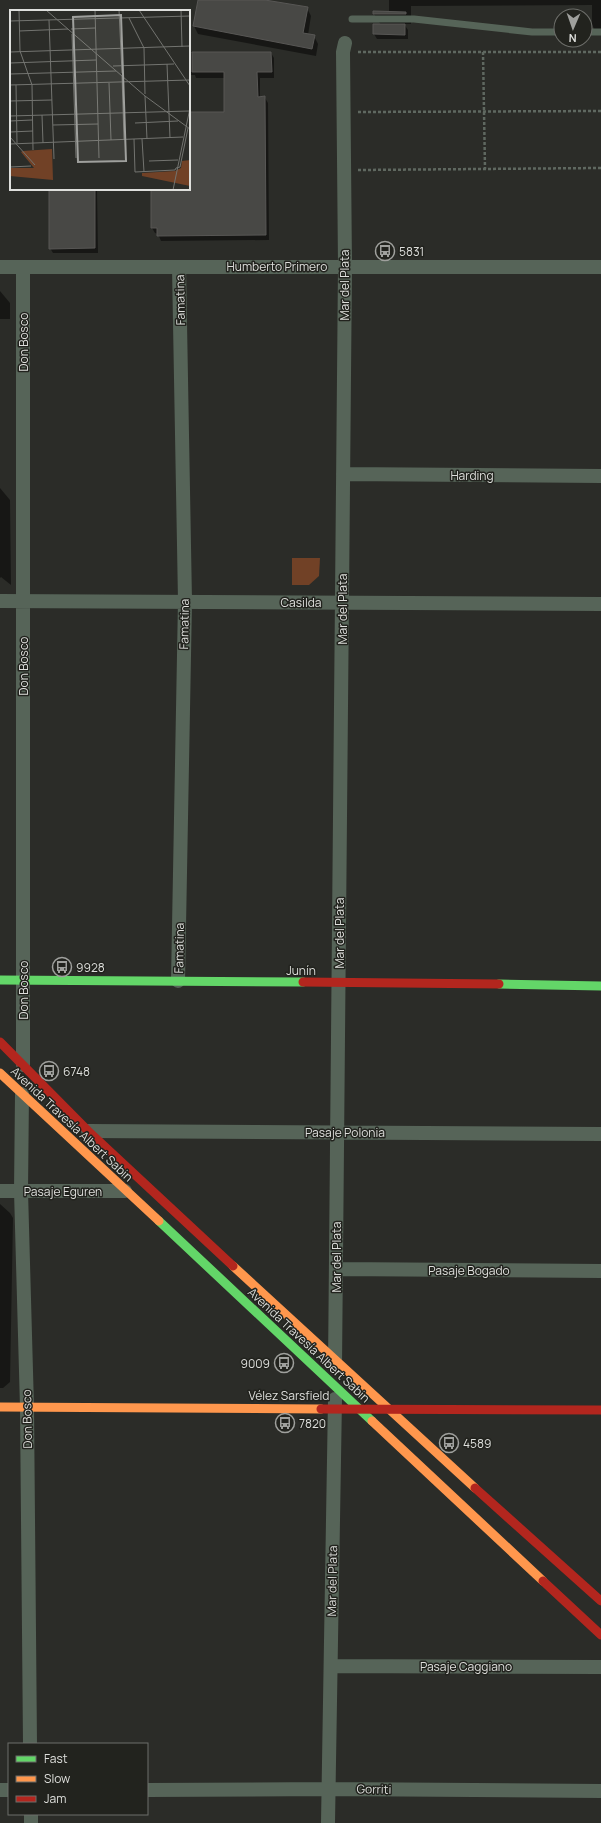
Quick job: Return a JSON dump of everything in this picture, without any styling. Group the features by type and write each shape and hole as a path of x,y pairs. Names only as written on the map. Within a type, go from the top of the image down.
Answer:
{"main road":[{"name":"Junín","path":"0,980 338,982 601,986"},
{"name":"Avenida Travesía Albert Sabin","path":"0,1042 88,1131 387,1408 601,1601"},
{"name":"Avenida Travesía Albert Sabin","path":"0,1073 335,1388 358,1407 601,1635"},
{"name":"Vélez Sarsfield","path":"0,1406 358,1407 601,1410"}],"street":[{"name":"Mar del Plata","path":"328,1823 335,1407 343,474 344,47"},
{"name":"Humberto Primero","path":"0,267 601,267"},
{"name":"Don Bosco","path":"23,267 23,1065"},
{"name":"Famatina","path":"178,981 184,602 179,267"},
{"name":"Harding","path":"343,474 601,476"},
{"name":"Casilda","path":"0,601 601,604"},
{"name":"Don Bosco","path":"22,1094 21,1191 27,1407 30,1743"},
{"name":"Pasaje Polonia","path":"88,1131 601,1134"},
{"name":"Pasaje Eguren","path":"0,1191 125,1191"},
{"name":"Pasaje Bogado","path":"336,1270 601,1271"},
{"name":"Pasaje Caggiano","path":"331,1666 601,1667"},
{"name":"Gorriti","path":"148,1790 329,1788 601,1791"}],"lane":[{"path":"352,19 414,19 532,32 553,32"}],"path":[{"path":"344,47 483,52 601,52"},
{"path":"483,52 485,169"},
{"path":"343,112 601,111"},
{"path":"344,170 601,168"}],"shaded area":[{"path":"292,558 320,558 319,576 309,585 292,585"}],"building":[{"path":"198,0 265,0 308,7 303,33 315,35 312,49 193,26"},
{"path":"373,11 406,12 406,14 373,14"},
{"path":"373,24 405,24 405,35 373,34"},
{"path":"192,52 271,52 272,72 257,72 258,97 265,96 266,235 157,236 157,228 151,228 151,190 190,190 190,112 224,112 224,72 192,72"},
{"path":"49,190 95,190 95,248 49,249"}],"traffic: fast":[{"path":"0,980 303,982"},
{"path":"499,984 601,986"},
{"path":"159,1221 372,1421"}],"traffic: slow":[{"path":"0,1073 159,1221"},
{"path":"233,1266 475,1488"},
{"path":"0,1407 321,1409"},
{"path":"372,1421 543,1581"}],"traffic: jam":[{"path":"303,982 499,984"},
{"path":"0,1042 88,1131 233,1266"},
{"path":"321,1409 601,1410"},
{"path":"475,1488 601,1601"},
{"path":"543,1581 601,1635"}],"place":[{"name":"5831","path":"385,251"},
{"name":"9928","path":"62,967"},
{"name":"6748","path":"49,1071"},
{"name":"9009","path":"284,1363"},
{"name":"7820","path":"285,1423"},
{"name":"4589","path":"449,1443"}]}
